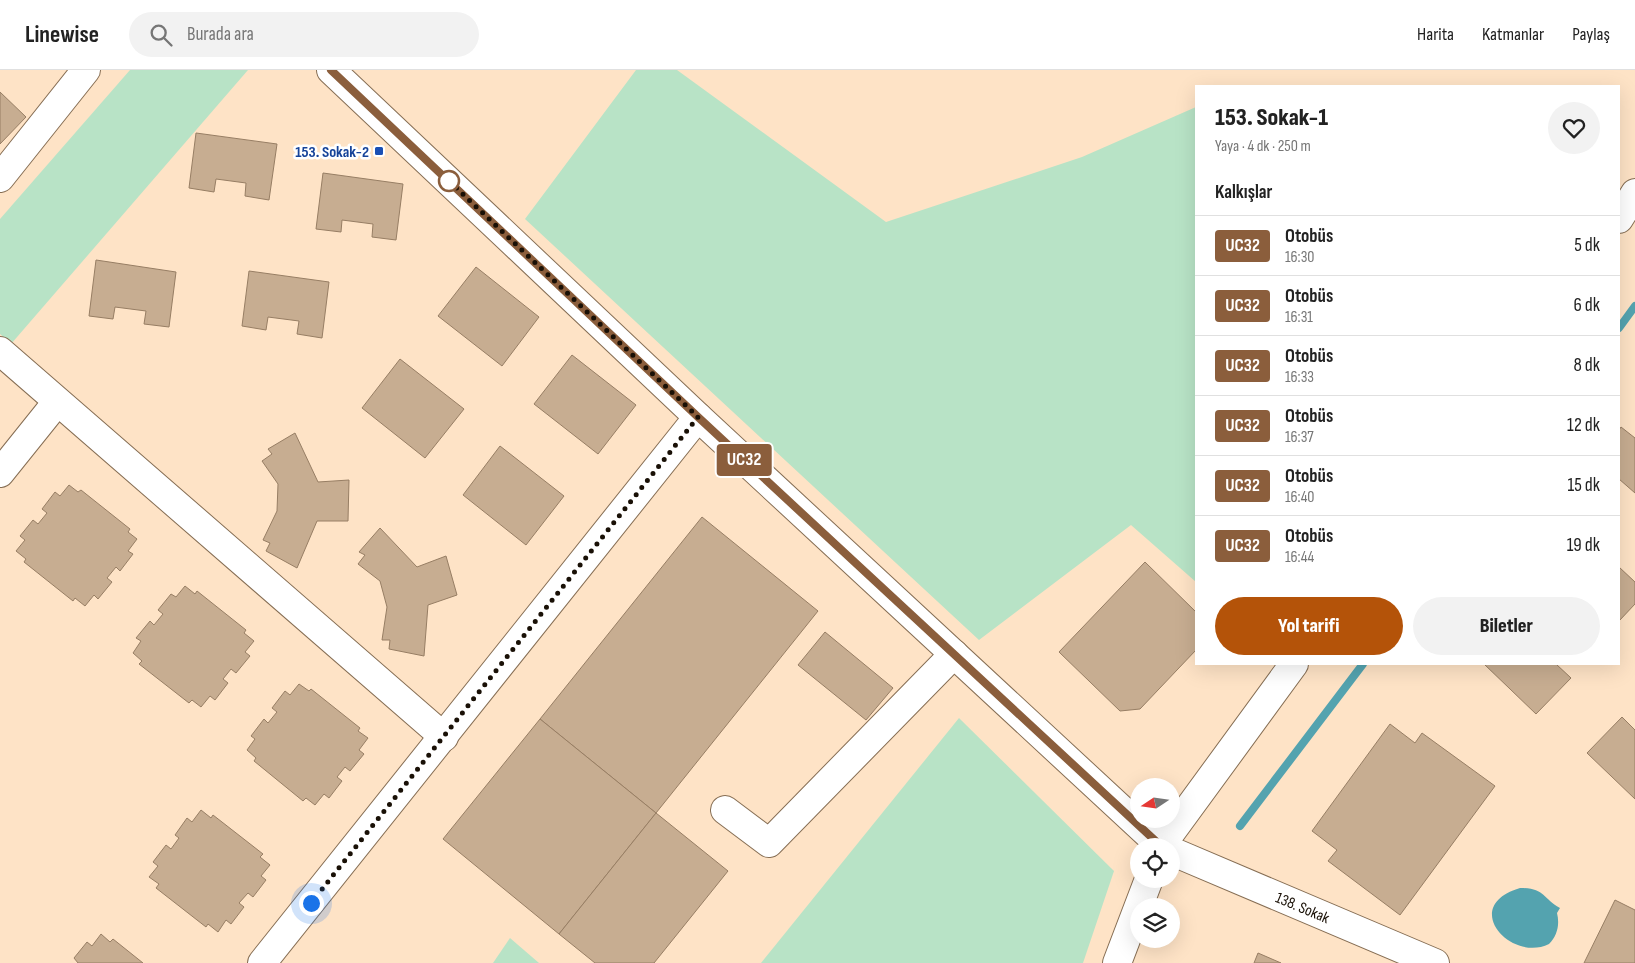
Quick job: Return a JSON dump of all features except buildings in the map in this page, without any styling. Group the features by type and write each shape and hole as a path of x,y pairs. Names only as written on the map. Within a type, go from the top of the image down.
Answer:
{"street":[{"path":"0,178 86,70"},
{"path":"331,70 698,417 1152,838"},
{"path":"0,350 57,402 444,737"},
{"path":"0,473 57,402"},
{"path":"262,963 698,417"},
{"path":"725,810 769,843 954,654"},
{"path":"1167,838 1293,665"},
{"name":"138. Sokak","path":"1180,855 1434,963"},
{"path":"1117,963 1145,888"}],"green space":[{"path":"130,70 248,70 11,344 0,334 0,219"},
{"path":"636,70 677,70 886,222 1082,157 1195,107 1195,581 1131,525 979,640 525,219"},
{"path":"959,718 1114,871 1083,963 761,963"},
{"path":"510,938 539,963 493,963"}],"water":[{"path":"1520,888 1528,888 1543,894 1560,908 1557,913 1557,930 1549,944 1534,948 1520,946 1507,939 1497,930 1492,919 1493,907 1502,896"}],"waterway":[{"path":"1620,327 1635,306"},
{"path":"1240,826 1362,665"}],"bus line":[{"name":"UC32","path":"331,70 698,417 1152,838"}],"place":[{"name":"153. Sokak-2","path":"379,151"}],"route":[{"path":"311,903 698,417 449,181"}]}
